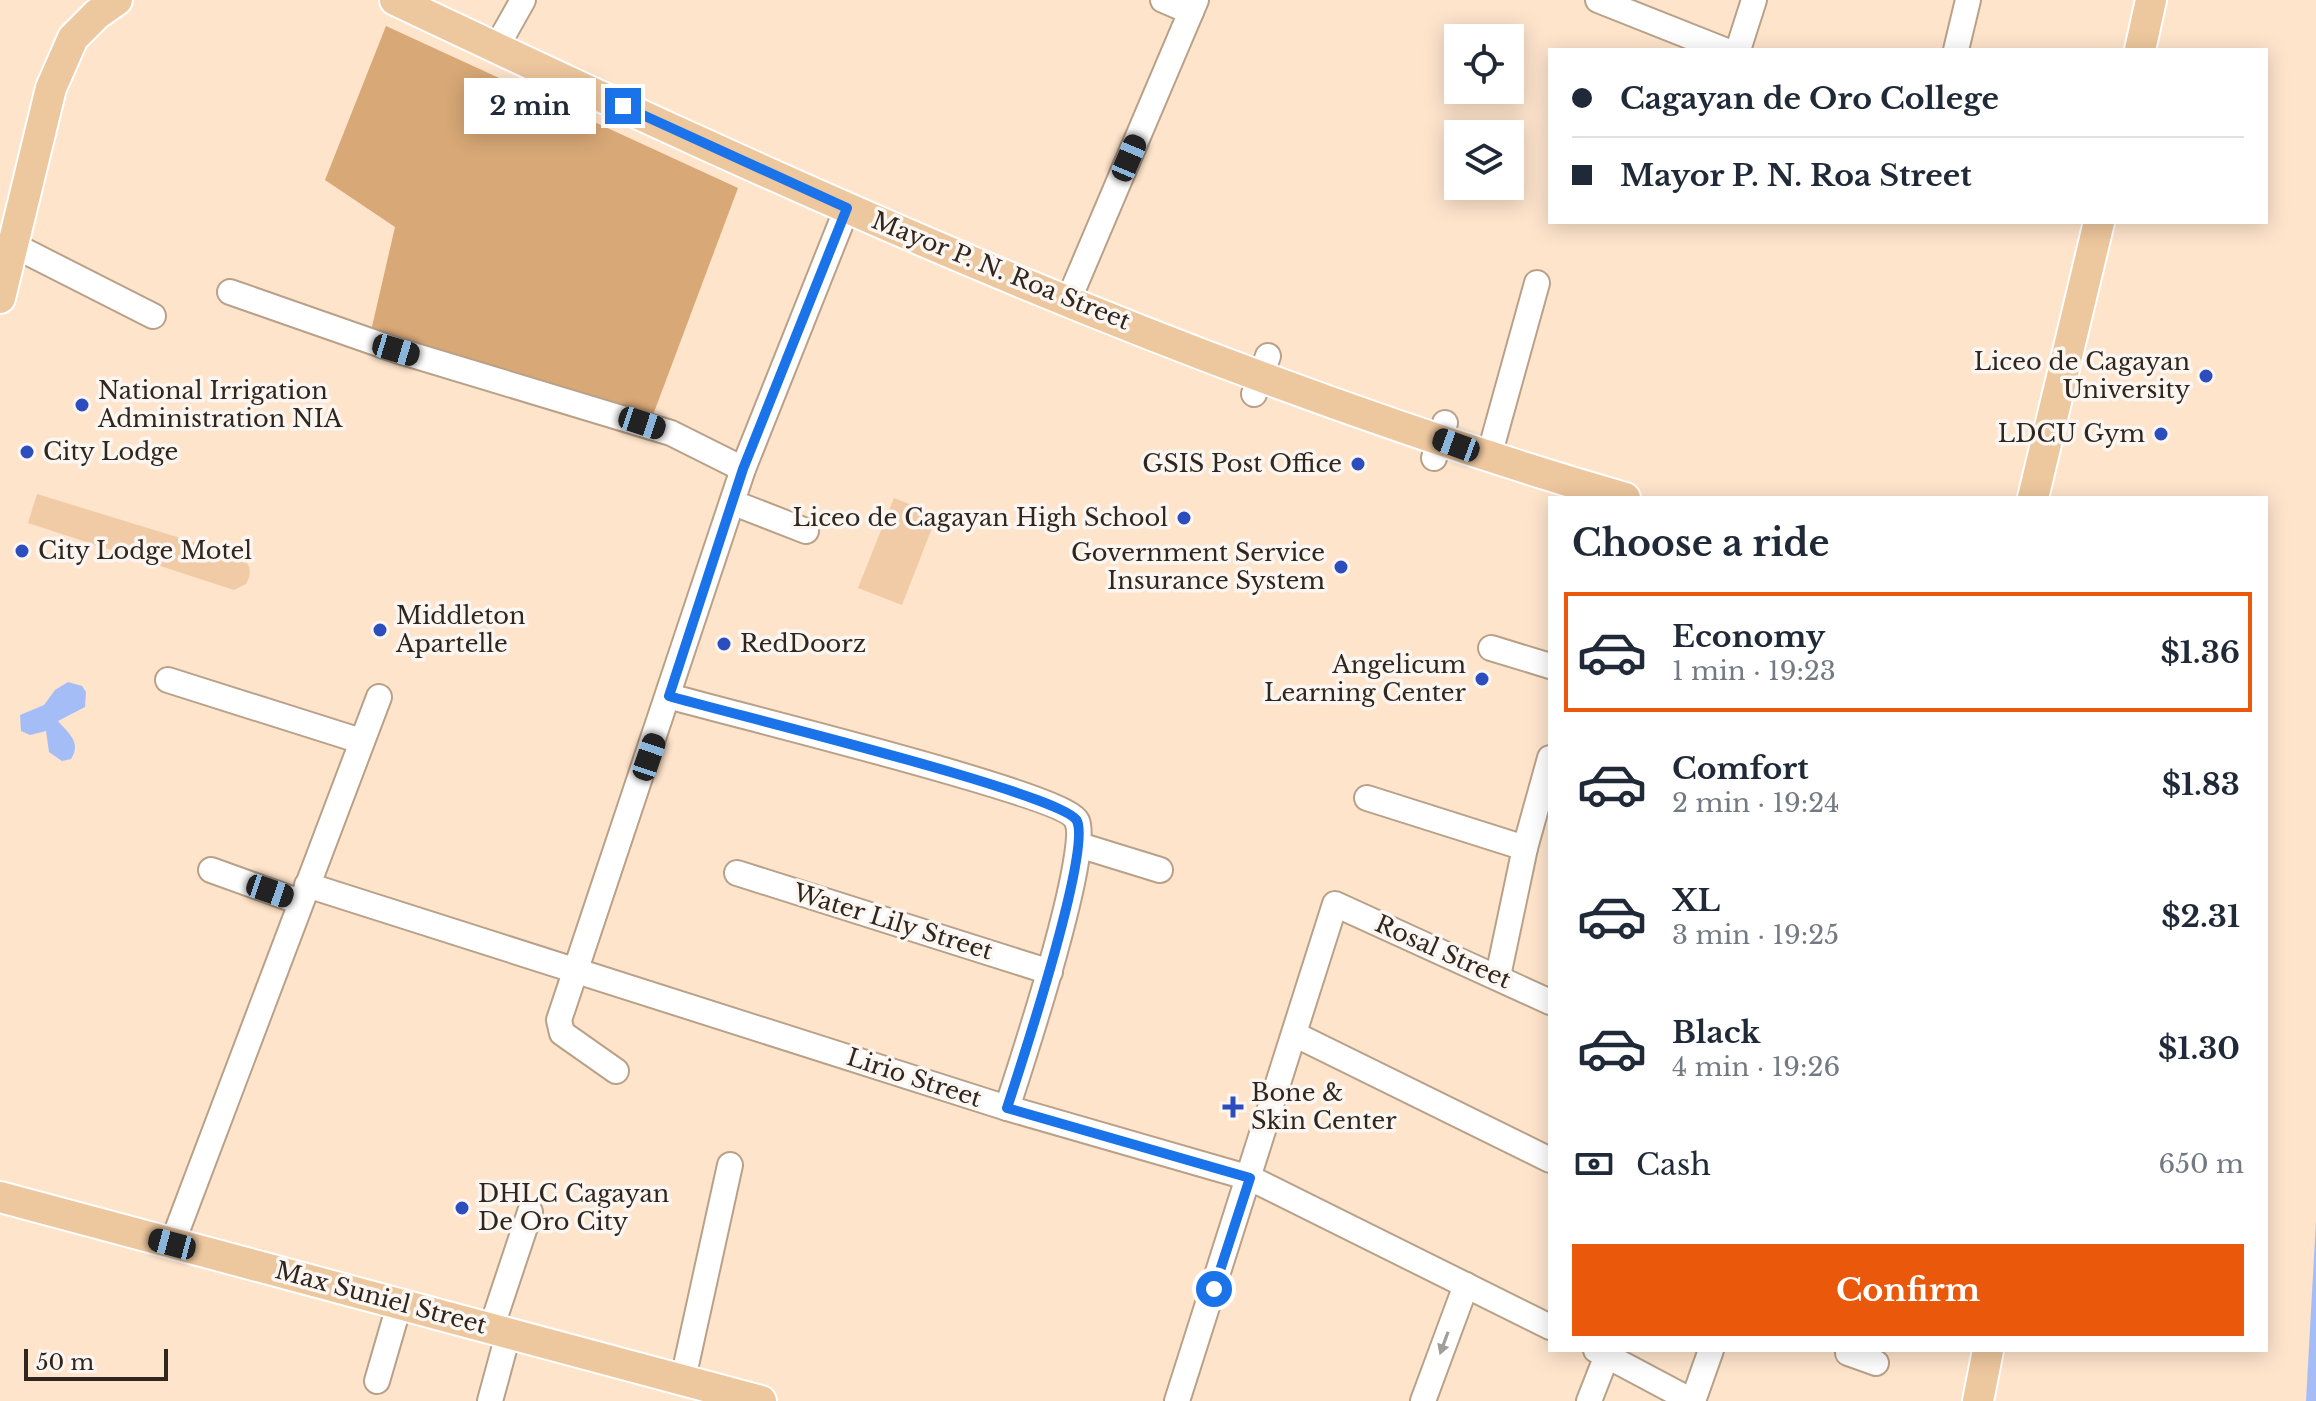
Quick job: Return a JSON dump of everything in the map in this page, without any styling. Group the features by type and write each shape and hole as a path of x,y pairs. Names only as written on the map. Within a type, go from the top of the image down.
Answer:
{"main road":[{"path":"0,298 51,88 63,55 83,27 117,0"},
{"name":"Mayor P. N. Roa Street","path":"395,0 847,208 1069,299 1261,375 1440,440 1617,492"},
{"path":"2140,48 2151,0"},
{"path":"2033,496 2099,224"},
{"name":"Max Suniel Street","path":"0,1197 761,1401"},
{"path":"1978,1401 1988,1352"}],"street":[{"path":"496,48 523,0"},
{"path":"1069,299 1194,6 1163,0"},
{"path":"1598,0 1719,48"},
{"path":"1739,48 1754,0"},
{"path":"1956,48 1968,0"},
{"path":"616,1071 559,1027 743,469 847,208"},
{"path":"15,246 153,316"},
{"path":"1489,456 1537,283"},
{"path":"230,292 396,350 671,433 743,469"},
{"path":"734,503 806,531"},
{"path":"1491,648 1548,665"},
{"path":"168,680 361,741"},
{"path":"669,696 1035,796 1068,810 1078,822 1079,845 1050,972 1007,1108"},
{"path":"172,1244 379,697"},
{"path":"1498,976 1525,848 1548,765"},
{"path":"1367,798 1525,848"},
{"path":"1079,845 1160,870"},
{"name":"Lirio Street","path":"211,870 578,970 1007,1108 1250,1178 1548,1326"},
{"name":"Water Lily Street","path":"737,873 1050,972"},
{"name":"Rosal Street","path":"1294,1034 1335,904 1548,1001"},
{"path":"1177,1401 1294,1034 1548,1159"},
{"path":"683,1379 730,1165"},
{"path":"490,1401 500,1329 530,1212"},
{"path":"1423,1401 1466,1285"},
{"path":"377,1381 400,1302"},
{"path":"1589,1401 1601,1353 1692,1401 1710,1352"},
{"path":"1848,1352 1876,1363"}],"shaded area":[{"path":"386,26 738,188 653,415 371,331 395,227 325,180"},
{"path":"37,494 242,557 250,570 248,580 234,590 28,523"},
{"path":"894,498 937,515 902,605 858,588"}],"water":[{"path":"68,682 82,686 86,692 85,707 58,721 72,738 75,748 71,759 62,761 49,752 46,731 30,735 21,731 20,715 44,705 55,690"},
{"path":"2316,1221 2316,1401 2306,1401"}],"place":[{"name":"Liceo de Cagayan University","path":"2206,376"},
{"name":"National Irrigation Administration NIA","path":"82,405"},
{"name":"LDCU Gym","path":"2161,434"},
{"name":"City Lodge","path":"27,452"},
{"name":"GSIS Post Office","path":"1358,464"},
{"name":"Liceo de Cagayan High School","path":"1184,518"},
{"name":"City Lodge Motel","path":"22,551"},
{"name":"Government Service Insurance System","path":"1341,567"},
{"name":"Middleton Apartelle","path":"380,630"},
{"name":"RedDoorz","path":"724,644"},
{"name":"Angelicum Learning Center","path":"1482,679"},
{"name":"Bone & Skin Center","path":"1233,1107"},
{"name":"DHLC Cagayan De Oro City","path":"462,1208"}],"route":[{"path":"623,106 847,208 743,469 669,696 742,718 984,780 1068,810 1078,822 1079,845 1050,972 1007,1108 1250,1178 1214,1289"}]}
